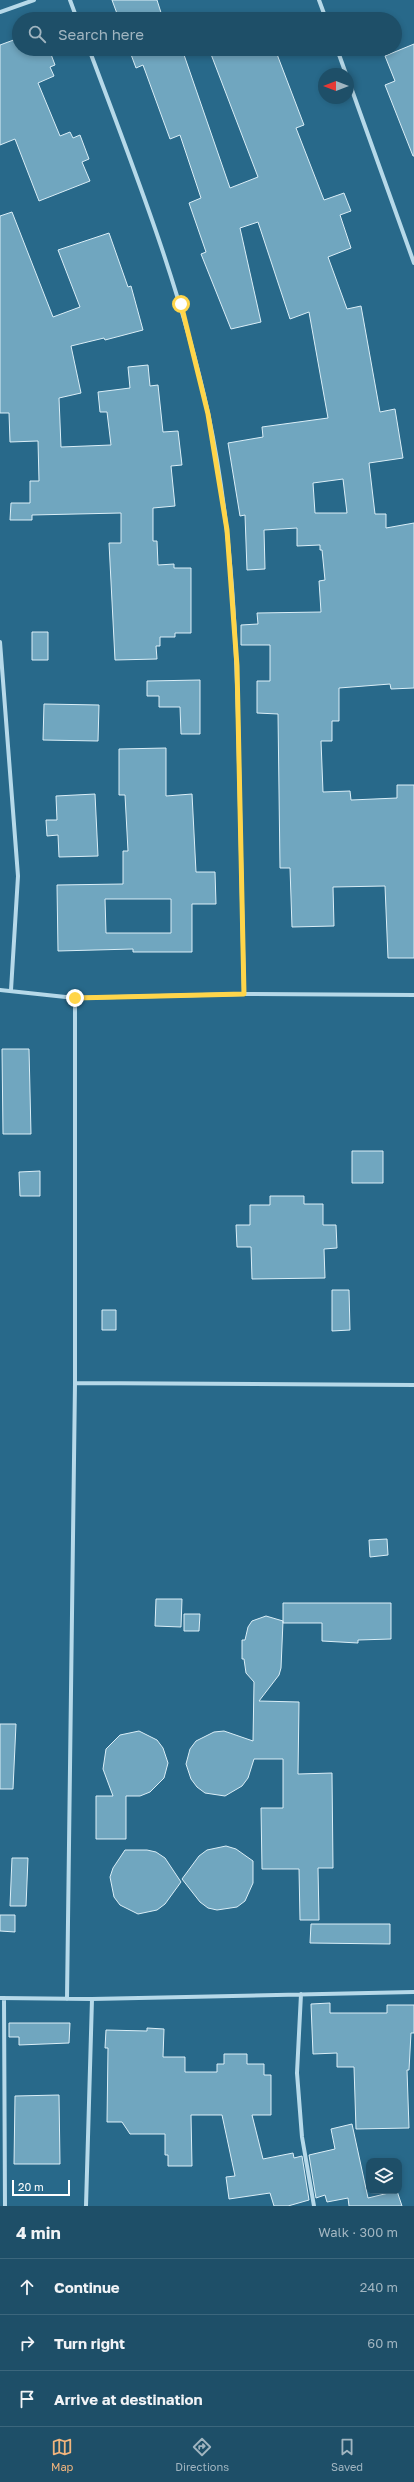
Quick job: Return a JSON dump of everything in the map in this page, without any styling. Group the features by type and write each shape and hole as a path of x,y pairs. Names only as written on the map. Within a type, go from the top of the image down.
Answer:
{"street":[{"path":"0,12 34,0"},
{"path":"70,0 74,12"},
{"path":"319,0 323,12"},
{"path":"92,56 142,192 181,304 208,414 224,507 237,666 244,994"},
{"path":"340,56 344,68"},
{"path":"354,96 414,263"},
{"path":"0,642 18,876 11,990"},
{"path":"0,990 75,998 244,994 414,995"},
{"path":"67,1999 76,1383 75,998"},
{"path":"76,1383 414,1385"},
{"path":"5,2206 2,1998 92,1999 414,1992"},
{"path":"301,1994 297,2074 302,2137 314,2206"},
{"path":"86,2206 92,1999"}],"building":[{"path":"112,0 157,0 161,12 116,12"},
{"path":"12,41 12,56 52,56 55,65 50,67 54,76 38,83 60,136 70,132 73,138 80,135 89,159 82,162 90,181 39,201 15,139 0,145 0,45"},
{"path":"414,44 414,156 385,85 395,81 385,56 402,56 402,49"},
{"path":"132,56 184,56 230,188 258,177 212,56 278,56 304,125 296,128 324,200 344,193 351,211 340,215 351,248 328,257 347,309 361,306 380,412 395,409 403,458 369,463 375,514 386,514 386,528 414,523 414,688 391,689 390,684 339,688 339,721 332,721 332,741 321,741 323,792 350,791 351,800 397,798 397,785 414,785 414,958 388,958 385,886 333,887 334,926 292,927 290,868 280,868 278,714 257,713 257,681 270,681 270,645 241,645 241,625 258,624 257,613 321,612 319,581 325,580 322,550 320,550 320,545 297,546 297,528 264,530 265,569 247,570 245,515 240,516 228,443 263,437 262,427 328,418 309,312 290,319 258,222 240,228 261,322 231,329 201,254 206,252 189,203 201,198 180,135 170,139 143,65 136,68","holes":["343,479 347,513 315,513 313,483"]},
{"path":"12,212 53,317 80,307 58,250 109,233 128,287 131,286 143,330 105,340 104,338 71,346 81,393 59,398 61,447 111,445 107,412 100,412 98,392 130,388 128,367 148,365 150,386 158,385 163,432 178,431 182,465 171,466 175,506 153,508 153,541 157,541 158,565 174,564 174,568 191,568 191,633 175,633 175,637 160,637 160,646 156,646 157,659 115,660 109,543 121,543 121,513 32,515 32,520 10,520 11,503 30,503 30,481 39,481 38,441 10,442 9,413 0,413 0,216"},
{"path":"32,632 48,632 48,660 32,660"},
{"path":"200,680 200,734 181,734 180,707 159,707 159,696 147,696 147,681"},
{"path":"44,704 99,705 98,741 43,740"},
{"path":"166,748 166,796 192,794 196,872 215,872 216,904 192,904 192,952 133,952 133,949 58,951 57,885 123,884 123,851 128,851 125,795 119,795 119,749","holes":["105,899 171,899 171,933 106,933"]},
{"path":"95,794 98,856 59,857 58,835 47,836 46,820 57,820 56,796"},
{"path":"2,1049 29,1049 31,1134 3,1134"},
{"path":"352,1151 383,1151 383,1183 352,1183"},
{"path":"40,1171 40,1196 20,1196 19,1172"},
{"path":"270,1196 304,1196 304,1204 323,1204 323,1225 336,1225 337,1248 324,1249 325,1278 252,1279 251,1247 237,1247 236,1225 250,1225 250,1205 270,1205"},
{"path":"332,1290 349,1290 350,1330 332,1331"},
{"path":"102,1310 116,1310 116,1330 102,1330"},
{"path":"387,1539 388,1555 370,1557 369,1540"},
{"path":"156,1599 182,1599 181,1627 155,1626"},
{"path":"283,1603 391,1603 391,1639 358,1640 358,1643 322,1641 322,1623 283,1623"},
{"path":"184,1614 200,1614 199,1631 184,1631"},
{"path":"266,1616 283,1621 281,1668 279,1675 259,1701 299,1702 298,1774 332,1773 333,1868 318,1868 319,1920 300,1920 299,1869 262,1869 261,1808 283,1808 283,1759 254,1759 248,1778 242,1786 225,1796 205,1793 197,1787 191,1779 186,1764 190,1749 196,1741 214,1732 224,1731 253,1741 254,1682 246,1673 244,1659 242,1659 242,1640 245,1640 248,1627 252,1621"},
{"path":"0,1724 16,1724 13,1789 0,1789"},
{"path":"139,1731 157,1740 163,1748 168,1763 164,1778 150,1792 140,1796 126,1796 126,1839 96,1839 96,1796 113,1796 103,1769 106,1749 120,1735"},
{"path":"226,1846 236,1849 253,1861 253,1883 245,1901 237,1907 217,1910 208,1908 200,1902 182,1879 199,1856 207,1850"},
{"path":"125,1850 147,1850 156,1852 165,1858 181,1882 165,1904 157,1910 138,1914 120,1905 114,1897 110,1877 113,1868"},
{"path":"12,1858 28,1858 26,1906 10,1906"},
{"path":"0,1915 15,1915 15,1932 0,1931"},
{"path":"311,1924 390,1924 390,1944 310,1943"},
{"path":"330,2003 330,2013 387,2013 387,2005 414,2005 414,2033 411,2033 409,2070 407,2070 409,2128 356,2129 354,2067 337,2067 337,2053 313,2054 311,2004"},
{"path":"9,2023 70,2023 69,2043 19,2045 19,2037 9,2037"},
{"path":"147,2028 164,2029 163,2057 185,2057 185,2072 217,2072 217,2064 224,2064 224,2054 247,2054 247,2064 264,2064 264,2075 271,2075 271,2115 252,2115 263,2159 293,2153 294,2158 302,2156 309,2200 288,2206 274,2206 270,2193 229,2199 226,2177 235,2176 222,2115 191,2115 192,2166 168,2166 168,2155 165,2155 165,2134 130,2134 122,2122 107,2122 108,2048 105,2048 106,2030 147,2031"},
{"path":"59,2095 60,2164 14,2164 15,2096"},
{"path":"352,2124 368,2198 385,2194 398,2194 402,2206 349,2206 348,2198 327,2202 325,2195 316,2198 309,2155 335,2149 331,2129"}],"route":[{"path":"75,998 244,994 237,666 227,530 208,414 181,304"}]}
